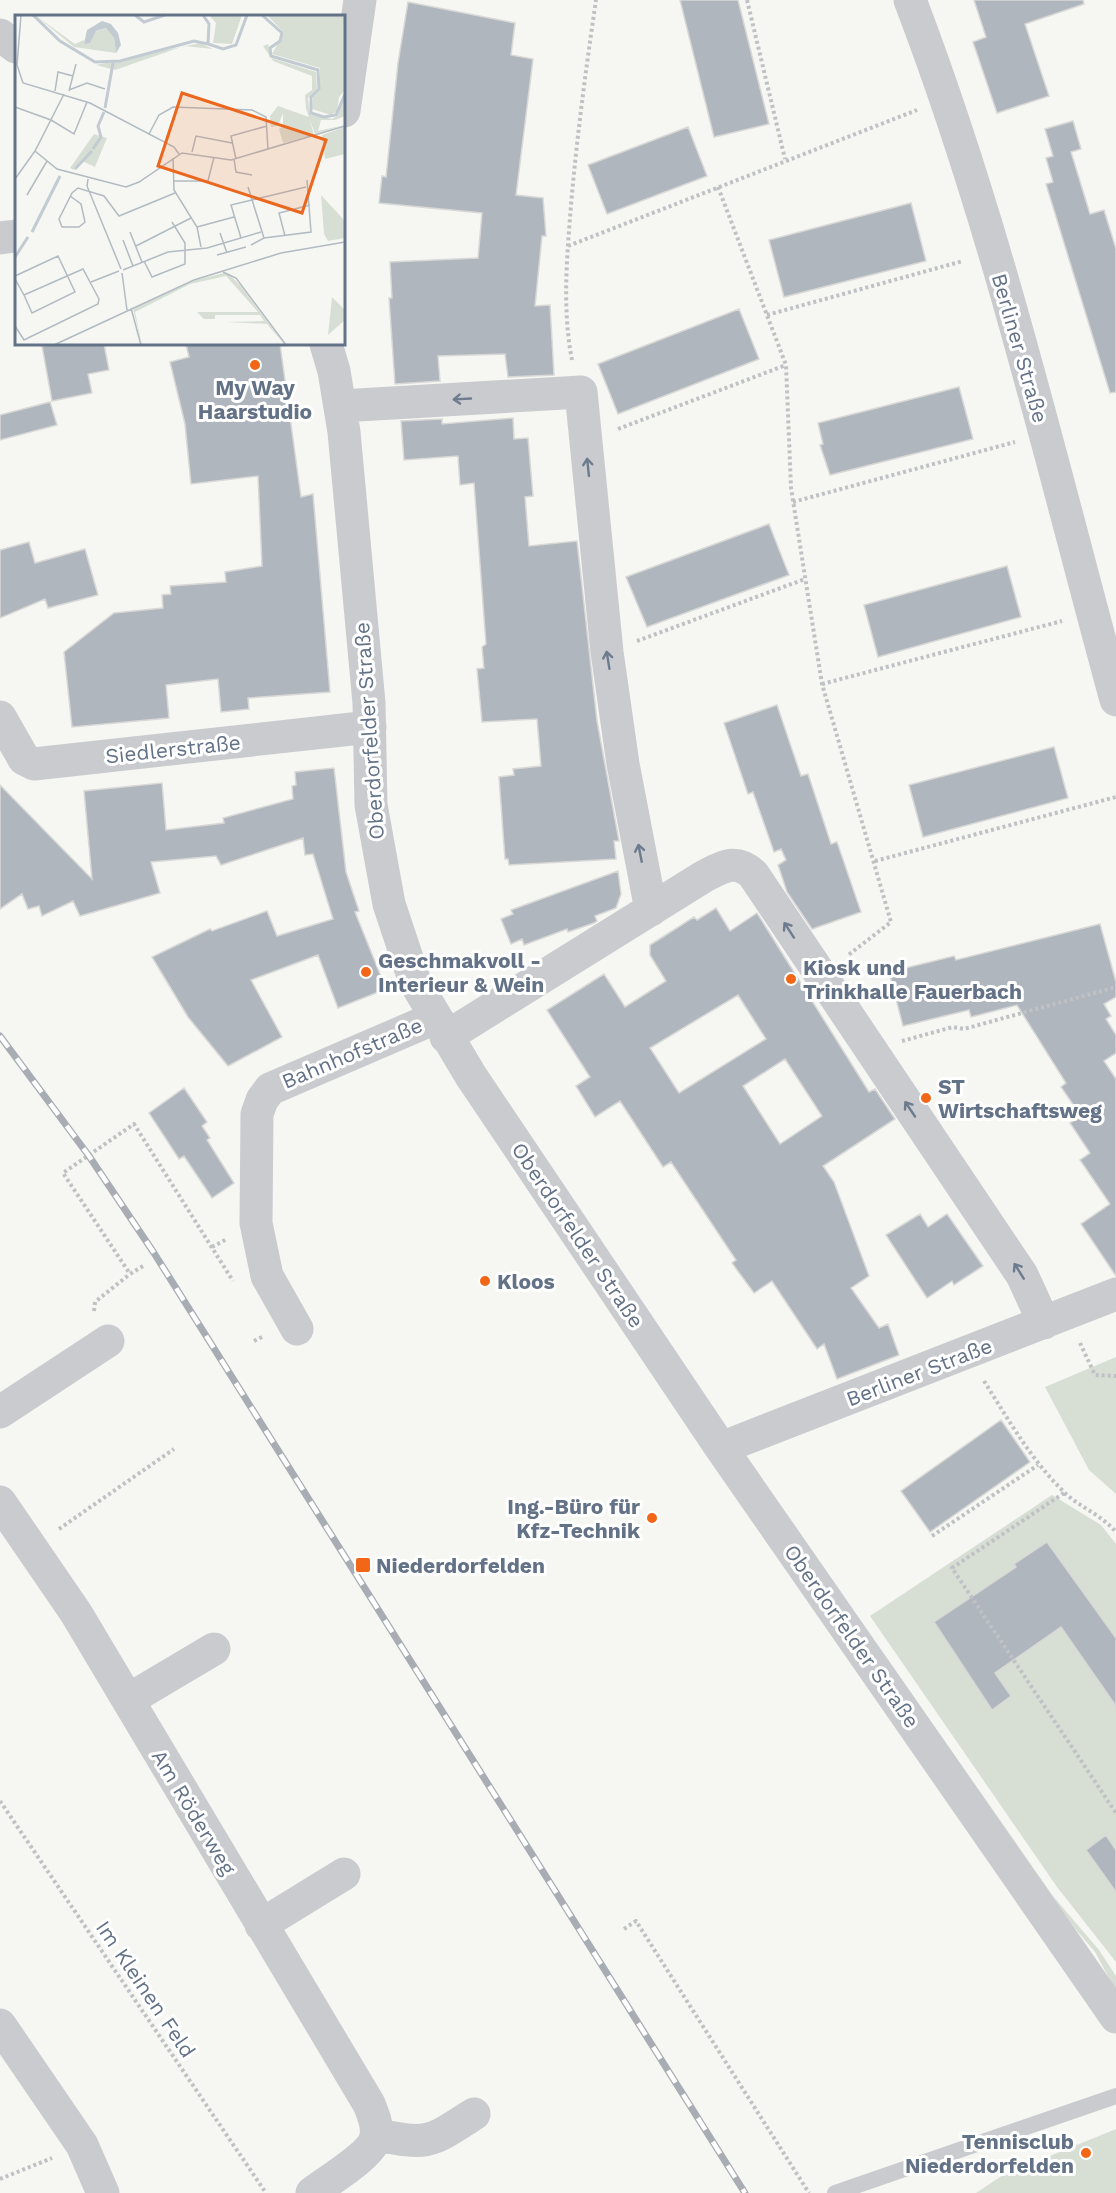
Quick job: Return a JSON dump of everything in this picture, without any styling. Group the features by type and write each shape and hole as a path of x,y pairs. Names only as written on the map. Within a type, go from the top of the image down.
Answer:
{"street":[{"path":"345,104 360,0"},
{"name":"Berliner Straße","path":"910,0 979,201 1045,434 1116,700"},
{"path":"0,35 15,46"},
{"path":"0,238 15,236"},
{"name":"Oberdorfelder Straße","path":"326,345 341,406 370,727 371,805 389,904 415,982 441,1027 721,1448 1116,2016"},
{"path":"341,406 581,392 607,652 623,764 651,910"},
{"name":"Siedlerstraße","path":"0,717 24,759 34,764 370,727"},
{"name":"Bahnhofstraße","path":"282,1331 256,1223 258,1114 262,1100 270,1089 441,1027 651,910 720,868 734,863 744,866 753,874 820,977"},
{"path":"820,977 1022,1275 1056,1319"},
{"name":"Berliner Straße","path":"721,1448 1116,1294"},
{"path":"0,1412 108,1341"},
{"name":"Am Röderweg","path":"0,1502 76,1613 369,2104 375,2119 377,2135"},
{"path":"128,1700 214,1649"},
{"path":"261,1925 344,1874"},
{"path":"0,2025 82,2145 102,2193"},
{"path":"312,2193 364,2154 374,2144 377,2135 416,2142 425,2141 443,2134 474,2114"}],"lane":[{"path":"835,2193 1116,2096"}],"path":[{"path":"581,392 569,342 566,314 568,246 576,149 596,0"},
{"path":"747,0 785,159"},
{"path":"568,246 785,159 944,100"},
{"path":"718,187 786,365 793,502 822,684 891,922 820,977"},
{"path":"766,315 993,253"},
{"path":"585,441 786,365"},
{"path":"793,502 1045,434"},
{"path":"607,652 805,579"},
{"path":"822,684 1092,614"},
{"path":"875,861 1116,797"},
{"path":"870,1050 953,1027 964,1029 1116,987"},
{"path":"130,1274 63,1173 134,1124 236,1286"},
{"path":"108,1341 94,1313 95,1302 143,1266"},
{"path":"1056,1319 1095,1376 1116,1376"},
{"path":"254,1341 282,1331"},
{"path":"966,1354 1038,1465 1064,1493 1108,1522 1116,1532"},
{"path":"31,1548 174,1449"},
{"path":"932,1536 1038,1465"},
{"path":"1064,1493 952,1568 1116,1813"},
{"name":"Im Kleinen Feld","path":"0,1801 266,2193"},
{"path":"624,1929 636,1921 809,2193"},
{"path":"0,2179 82,2145"}],"shaded area":[{"path":"1116,1357 1116,1494 1089,1470 1045,1387"},
{"path":"1052,1495 1101,1525 1116,1544 1116,1962 1057,1887 870,1616"},
{"path":"875,1641 1053,1896 1099,1950 1116,1976 1116,1991 1095,1952 1050,1899"},
{"name":"Tennisclub Niederdorfelden","path":"1116,2129 1116,2193 976,2193 1003,2175"}],"building":[{"path":"680,0 738,0 769,124 714,137"},
{"path":"974,0 1083,0 1084,4 1025,24 1049,96 997,113 973,42 986,37"},
{"path":"408,2 515,23 511,55 533,59 516,195 543,198 546,236 542,236 535,306 550,305 554,375 508,377 505,354 438,356 440,381 395,384 389,298 392,298 390,262 478,258 482,213 379,203 382,176 386,177 398,63"},
{"path":"1073,121 1081,149 1071,152 1090,214 1104,210 1116,249 1116,392 1110,393 1046,184 1053,182 1046,158 1053,156 1045,129"},
{"path":"688,127 707,176 607,214 588,165"},
{"path":"911,203 926,261 784,297 769,240"},
{"path":"739,309 759,359 618,414 598,364"},
{"path":"104,345 109,370 88,374 92,393 52,401 42,346"},
{"path":"186,345 280,345 301,497 313,494 330,692 248,698 249,709 221,712 218,679 166,685 169,718 72,727 64,652 114,613 163,608 162,595 171,594 170,586 226,582 225,572 262,566 258,476 191,484 185,424 170,362 189,357"},
{"path":"959,387 973,439 830,475 820,445 823,444 818,423"},
{"path":"50,402 57,425 0,440 0,415"},
{"path":"513,418 514,439 528,438 533,496 525,497 529,546 577,541 597,721 619,841 614,841 616,859 509,865 508,859 505,859 499,777 514,775 513,769 541,766 537,719 482,722 477,669 484,668 482,647 486,644 474,483 460,485 458,456 404,460 401,421 442,419 442,424"},
{"path":"769,524 789,575 647,627 626,577"},
{"path":"29,542 35,563 85,549 98,595 48,608 45,599 0,618 0,550"},
{"path":"1007,566 1021,617 878,657 864,605"},
{"path":"777,705 801,776 808,774 831,844 837,842 861,912 812,929 787,892 778,865 786,860 781,849 774,852 753,792 748,794 724,723"},
{"path":"1054,747 1068,798 923,837 909,785"},
{"path":"334,768 346,872 359,911 355,912 386,989 338,1008 318,955 251,980 282,1037 228,1066 188,1017 152,957 210,929 212,931 267,911 277,936 333,919 313,854 305,855 303,838 221,865 216,856 151,862 160,893 80,916 73,901 42,916 39,906 28,909 22,894 0,909 0,785 92,879 84,791 162,783 166,830 224,823 223,818 293,799 292,786 296,785 295,772"},
{"path":"618,871 621,894 616,908 595,916 597,921 524,945 522,939 511,944 501,919 513,914 511,910"},
{"path":"716,908 730,931 757,913 869,1092 875,1089 895,1119 823,1166 834,1182 869,1276 851,1288 879,1328 888,1324 899,1355 837,1379 824,1344 817,1349 772,1281 754,1293 732,1263 736,1260 671,1162 663,1167 620,1101 595,1117 576,1086 590,1077 547,1010 604,974 625,1007 666,981 650,955 650,945 694,917 697,920","holes":["738,995 766,1039 679,1093 650,1048","785,1059 822,1116 780,1144 743,1086"]},
{"path":"1100,924 1116,982 1116,997 1104,1004 1111,1016 1106,1019 1116,1035 1116,1053 1104,1061 1116,1079 1116,1276 1081,1224 1110,1204 1080,1160 1090,1153 1070,1123 1081,1116 1061,1087 1066,1083 1017,1005 971,1017 969,1010 903,1026 889,972 954,956 956,960"},
{"path":"184,1088 207,1122 202,1126 210,1138 207,1140 234,1183 212,1198 184,1156 179,1159 149,1113"},
{"path":"920,1214 928,1227 947,1214 983,1266 954,1285 952,1281 927,1298 886,1235"},
{"path":"1001,1420 1030,1462 930,1532 901,1491"},
{"path":"1047,1542 1116,1638 1116,1706 1061,1627 995,1673 1011,1696 992,1710 934,1622 1016,1567 1014,1564"},
{"path":"1106,1835 1116,1850 1116,1892 1086,1850"}],"railway":[{"path":"0,1036 89,1156 154,1253 745,2193"}],"place":[{"name":"My Way Haarstudio","path":"255,365"},
{"name":"Geschmakvoll - Interieur & Wein","path":"366,972"},
{"name":"Kiosk und Trinkhalle Fauerbach","path":"791,979"},
{"name":"ST Wirtschaftsweg","path":"926,1098"},
{"name":"Kloos","path":"485,1281"},
{"name":"Ing.-Büro für Kfz-Technik","path":"652,1518"},
{"name":"Niederdorfelden","path":"363,1565"},
{"name":"Tennisclub Niederdorfelden","path":"1086,2153"}]}
